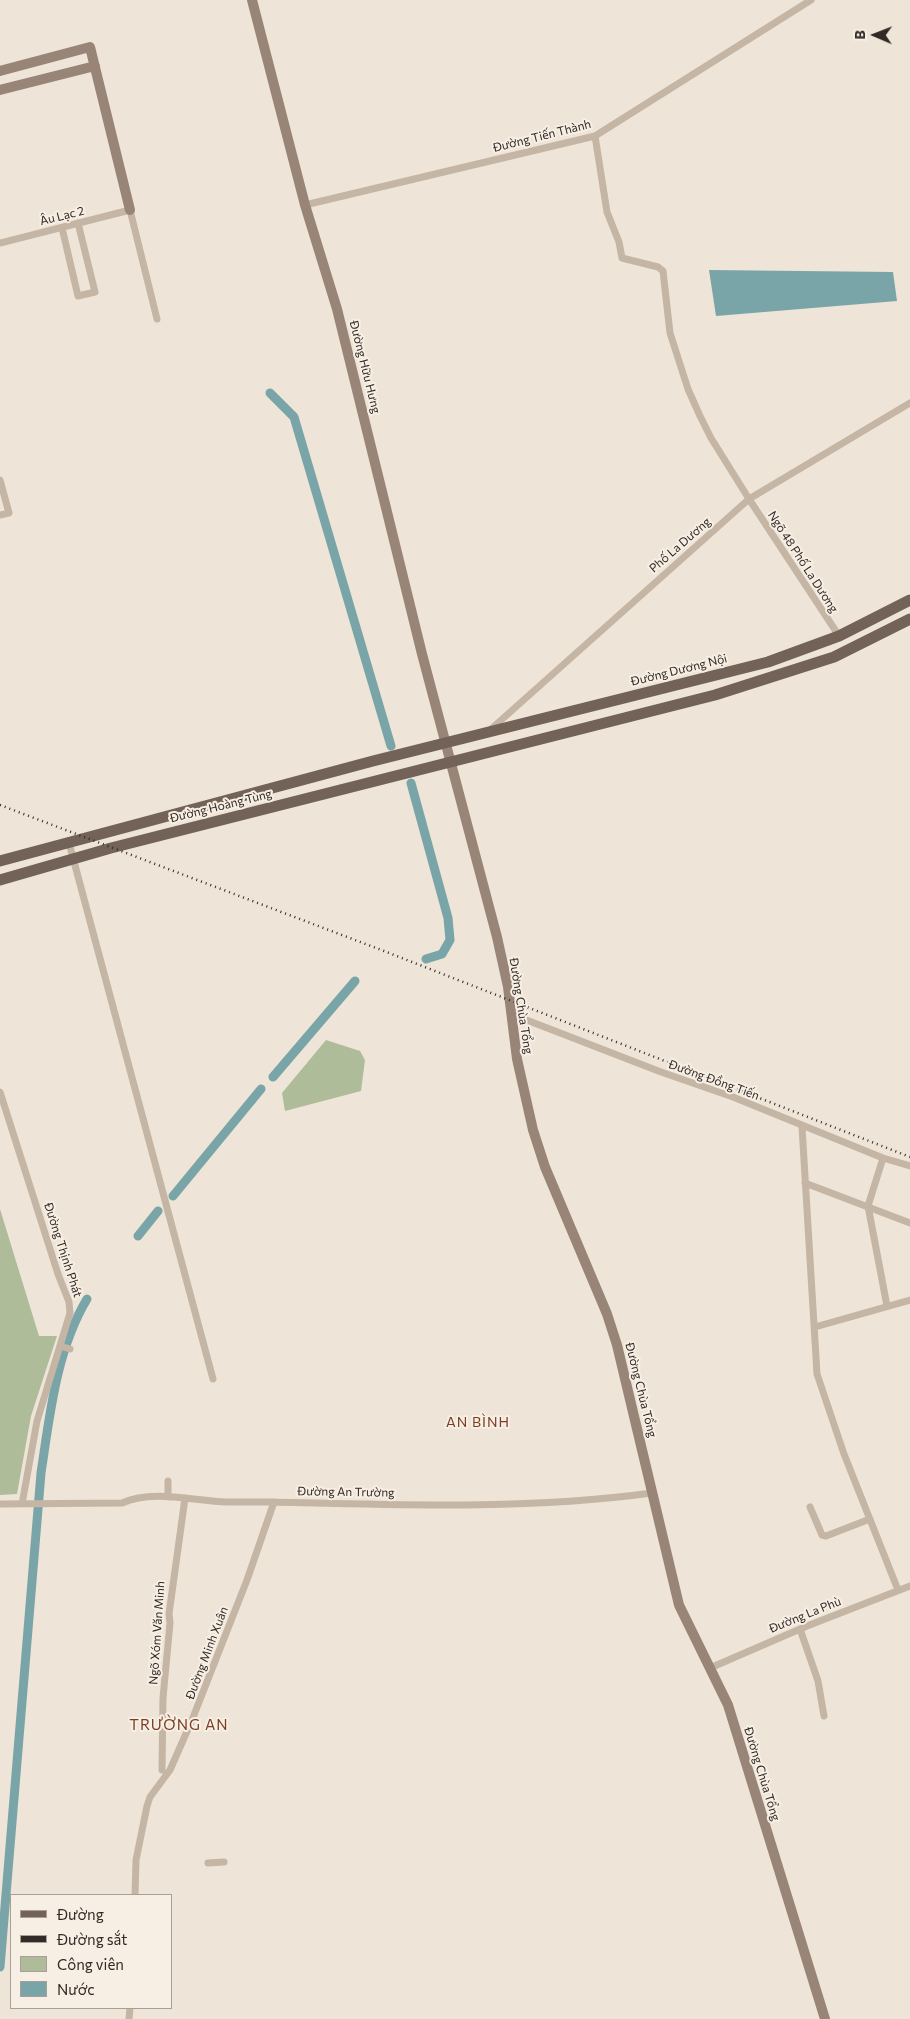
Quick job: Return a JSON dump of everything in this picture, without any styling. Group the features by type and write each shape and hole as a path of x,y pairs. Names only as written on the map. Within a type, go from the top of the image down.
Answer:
{"main road":[{"name":"Đường Hữu Hưng","path":"252,0 305,205 337,308 450,762"},
{"path":"0,71 90,47 130,210"},
{"path":"0,90 95,66"},
{"name":"Đường Dương Nội","path":"445,743 768,662 839,636 910,600"},
{"path":"450,762 714,695 794,671 848,651 910,619"},
{"path":"839,636 848,651"},
{"name":"Đường Hoàng Tùng","path":"0,861 445,743"},
{"name":"Đường Hoàng Tùng","path":"0,880 450,762"},
{"name":"Đường Chùa Tổng","path":"450,762 497,937 517,1059 533,1130 545,1167 607,1314 617,1345 679,1604 728,1706 825,2019"}],"street":[{"name":"Đường Tiến Thành","path":"305,205 595,136 811,0"},
{"name":"Ngõ 48 Phố La Dương","path":"595,136 607,212 619,242 622,258 658,267 663,271 670,333 688,389 711,438 839,636"},
{"name":"Âu Lạc 2","path":"0,243 130,210"},
{"path":"130,210 158,319"},
{"path":"62,228 78,296 95,292 78,223"},
{"name":"Phố La Dương","path":"486,733 749,499 910,403"},
{"path":"0,480 9,513 0,515"},
{"path":"69,843 213,1379"},
{"name":"Đường Đồng Tiến","path":"511,1014 733,1098 883,1158 910,1166"},
{"name":"Đường Thịnh Phát","path":"0,1092 58,1274 69,1302 70,1313 65,1347 36,1421 26,1504"},
{"path":"802,1127 820,1385 898,1590"},
{"path":"883,1158 868,1206 887,1306"},
{"path":"805,1183 910,1223"},
{"path":"815,1327 910,1300"},
{"path":"168,1481 168,1497"},
{"name":"Đường An Trường","path":"0,1504 122,1502 134,1497 168,1497 274,1502 472,1505 614,1498 652,1494"},
{"name":"Ngõ Xóm Văn Minh","path":"162,1770 164,1698 170,1624 168,1614 185,1498"},
{"name":"Đường Minh Xuân","path":"135,1894 136,1860 150,1797 170,1770 192,1720 242,1594 274,1502"},
{"path":"810,1507 822,1535 826,1536 870,1519"},
{"name":"Đường La Phù","path":"710,1668 800,1629 910,1586"},
{"path":"800,1629 818,1682 824,1716"},
{"path":"208,1863 223,1862"}],"green space":[{"path":"326,1040 360,1051 365,1060 361,1091 285,1111 282,1093"},
{"path":"0,1209 39,1336 57,1336 31,1416 17,1494 0,1495"}],"water":[{"path":"709,270 893,272 897,301 716,316"}],"waterway":[{"path":"270,393 294,417 391,746"},
{"path":"411,783 448,918 450,940 442,954 426,959"},
{"path":"273,1077 355,981"},
{"path":"173,1196 261,1089"},
{"path":"138,1236 158,1211"},
{"path":"0,1967 41,1473 51,1406 61,1361 76,1319 87,1299"}],"railway":[{"path":"0,805 384,951 910,1157"}],"district":[{"name":"AN BÌNH","path":"478,1422"},
{"name":"TRƯỜNG AN","path":"179,1725"}]}
